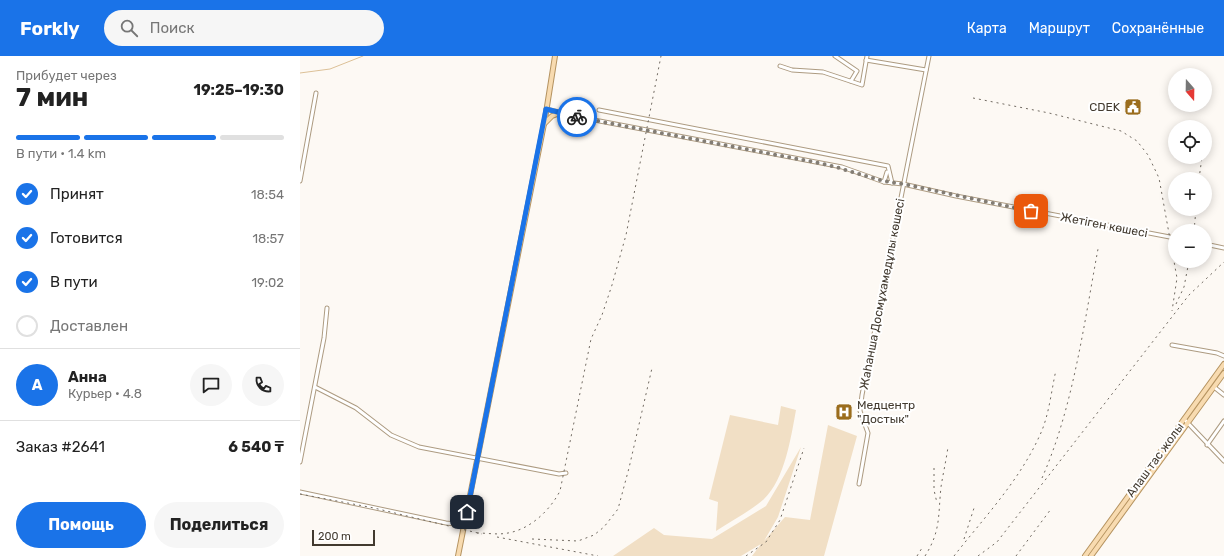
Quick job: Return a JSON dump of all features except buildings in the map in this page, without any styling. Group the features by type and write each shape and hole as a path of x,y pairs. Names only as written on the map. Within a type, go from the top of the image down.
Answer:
{"main road":[{"path":"458,556 543,126 555,56"},
{"path":"543,126 552,116 560,113"},
{"name":"Алаш тас жолы","path":"1091,556 1184,419 1224,364"},
{"name":"Алаш тас жолы","path":"1085,556 1117,516 1224,373"}],"street":[{"path":"835,56 857,71 863,73"},
{"name":"Жаһанша Досмұхамедұлы көшесі","path":"860,484 868,433 860,411 929,56"},
{"path":"780,66 792,70 824,72 862,85 866,58 926,70"},
{"path":"852,81 853,76 857,71"},
{"path":"300,181 316,93"},
{"name":"Жетіген көшесі","path":"546,109 842,168 884,182 903,184 956,196 1168,237"},
{"path":"599,110 882,164 888,166 892,183"},
{"path":"300,149 306,150"},
{"path":"884,182 888,170"},
{"path":"1212,245 1224,248"},
{"path":"300,462 315,387 327,308"},
{"path":"1172,345 1217,353 1224,356"},
{"path":"315,387 356,408 391,435 419,447 559,474 566,473"},
{"path":"1214,387 1224,395"},
{"path":"1184,419 1207,445 1224,461"},
{"path":"1207,445 1224,421"},
{"path":"300,492 446,523 464,525"}],"shaded area":[{"path":"781,406 796,410 786,457 777,480 771,491 764,499 716,531 718,502 709,499 730,415 778,425"},
{"path":"828,425 857,436 824,556 752,556 761,544 741,556 613,556 654,528 664,535 712,539 766,506 801,447 778,517 764,541 785,517 810,520"},
{"path":"1181,426 1183,428 1121,512 1120,511"}],"waterway":[{"path":"300,73 330,69 363,56"}],"railway":[{"path":"477,533 504,534 516,531 532,523 545,512 560,491 591,339 602,315 626,235 661,56"},
{"path":"973,98 1049,113 1121,131 1137,141 1148,155 1159,178 1177,278 1172,311"},
{"path":"1200,172 1201,164"},
{"path":"1195,216 1195,224"},
{"path":"1042,478 1053,451 1070,395 1098,249"},
{"path":"978,556 997,542 1189,295 1224,262"},
{"path":"1176,304 1184,287 1188,268"},
{"path":"532,539 578,541 594,535 604,527 618,509 652,368"},
{"path":"954,556 1000,499 1031,453 1045,421 1056,370"},
{"path":"925,556 934,539 938,523 941,487 948,447"},
{"path":"746,556 766,542 780,520 804,448"},
{"path":"934,468 934,490 937,503"},
{"path":"300,494 374,508 482,534"},
{"path":"964,539 975,505"},
{"path":"1016,556 1051,509"},
{"path":"497,537 598,556"},
{"path":"917,556 922,548"}],"way so far":[{"path":"577,117 819,163 842,168 884,182 903,184 1031,211"}],"place":[{"name":"CDEK","path":"1133,107"},
{"name":"Медцентр \"Достык\"","path":"844,412"}],"route":[{"path":"467,512 492,378 546,109 577,117"}]}
